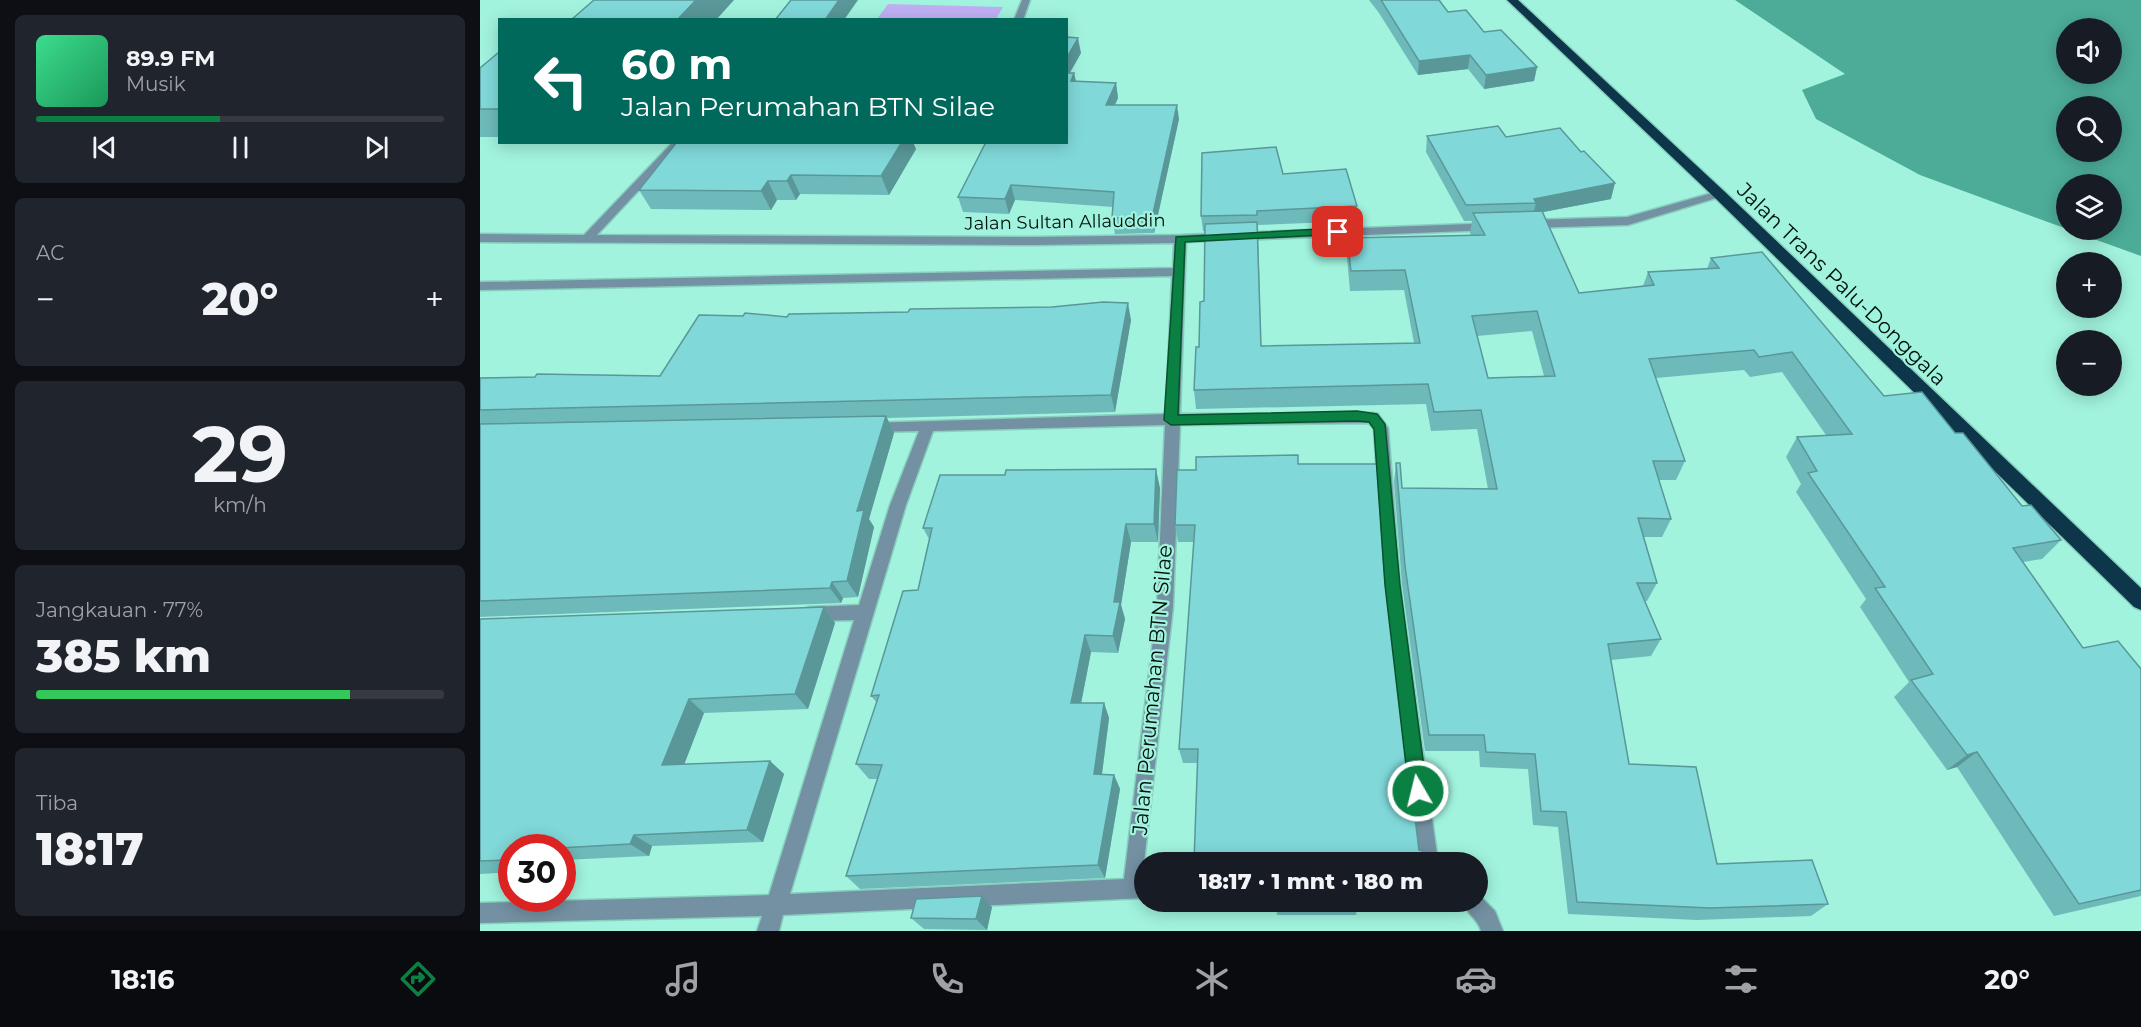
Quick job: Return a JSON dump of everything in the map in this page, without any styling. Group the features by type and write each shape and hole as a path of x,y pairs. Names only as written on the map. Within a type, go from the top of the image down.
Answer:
{"highway":[{"name":"Jalan Trans Palu-Donggala","path":"1512,0 1719,194 2141,602"}],"street":[{"path":"1019,18 1026,0"},
{"path":"586,240 677,144"},
{"name":"Jalan Sultan Allauddin","path":"480,238 586,240 1179,239 1628,221 1719,194"},
{"name":"Jalan Perumahan BTN Silae","path":"1142,852 1165,607 1179,239"},
{"path":"480,285 1179,272"},
{"path":"857,427 1357,416 1372,418 1381,428 1392,585 1427,852"},
{"path":"768,931 898,505 928,426"},
{"path":"786,615 866,612"},
{"name":"Jalan Perumahan BTN Silae","path":"480,913 777,905 1134,888"},
{"path":"1482,912 1488,918 1492,931"}],"shaded area":[{"path":"1735,0 2141,0 2141,256 2097,240 2122,240 2122,174 2056,174 2056,225 1920,175 1816,119 1802,90 1845,74"},
{"path":"888,4 1003,7 997,18 878,18"}],"building":[{"path":"594,0 696,0 679,18 573,18"},
{"path":"791,0 839,0 826,18 777,18"},
{"path":"1381,0 1439,0 1448,12 1466,10 1484,32 1501,30 1537,67 1486,75 1470,55 1419,61"},
{"path":"1068,37 1078,38 1068,56"},
{"path":"498,53 498,109 480,109 480,68"},
{"path":"1068,73 1074,73 1071,81 1116,83 1106,105 1177,105 1152,218 1112,218 1114,192 1011,185 1005,199 958,197 985,144 1068,144"},
{"path":"1498,126 1506,137 1560,128 1581,152 1584,151 1615,183 1534,199 1536,203 1466,205 1427,136"},
{"path":"675,144 901,144 881,176 791,175 787,181 768,181 761,191 639,190"},
{"path":"1276,147 1283,174 1346,169 1357,206 1257,211 1257,215 1201,216 1202,153"},
{"path":"1542,211 1579,293 1654,285 1648,272 1719,268 1711,258 1762,252 1884,396 1922,392 1955,433 1963,433 2022,506 2031,505 2061,540 2013,548 2083,648 2118,641 2141,669 2141,890 2079,904 1977,752 1967,755 1911,680 1933,674 1875,588 1885,587 1808,473 1817,471 1797,437 1852,434 1792,352 1759,357 1754,350 1649,359 1685,461 1653,461 1671,519 1638,518 1657,583 1637,583 1661,639 1608,644 1629,764 1696,767 1717,864 1812,860 1828,904 1710,908 1577,902 1566,812 1541,811 1535,754 1486,752 1484,735 1429,735 1405,566 1396,463 1400,463 1402,488 1497,489 1481,410 1434,412 1428,384 1194,390 1196,347 1199,347 1200,302 1204,301 1205,224 1257,222 1261,346 1420,343 1405,270 1351,271 1347,238 1485,235 1473,213","holes":["1537,311 1555,376 1488,378 1472,316"]},
{"path":"1103,302 1128,303 1111,395 480,410 480,378 535,377 537,374 660,376 699,315 743,316 745,313 787,317 789,314 1052,307"},
{"path":"886,416 857,511 864,510 847,581 832,582 830,588 480,601 480,424"},
{"path":"1298,455 1298,464 1377,464 1384,568 1419,850 1425,852 1194,852 1198,749 1179,749 1195,525 1175,525 1177,470 1196,470 1196,457"},
{"path":"1156,469 1154,524 1126,524 1114,602 1120,602 1113,636 1085,635 1071,703 1104,703 1094,774 1114,775 1098,865 846,876 882,765 856,764 879,695 871,696 903,591 918,590 932,528 923,528 940,475 1005,475 1006,470"},
{"path":"824,607 795,694 689,699 662,765 770,761 747,830 634,835 630,844 576,847 576,834 498,834 498,860 480,861 480,619"},
{"path":"982,896 976,919 911,918 916,899"}],"route":[{"path":"1338,232 1179,239 1171,420 1357,416 1372,418 1381,428 1392,585 1418,791"}]}
